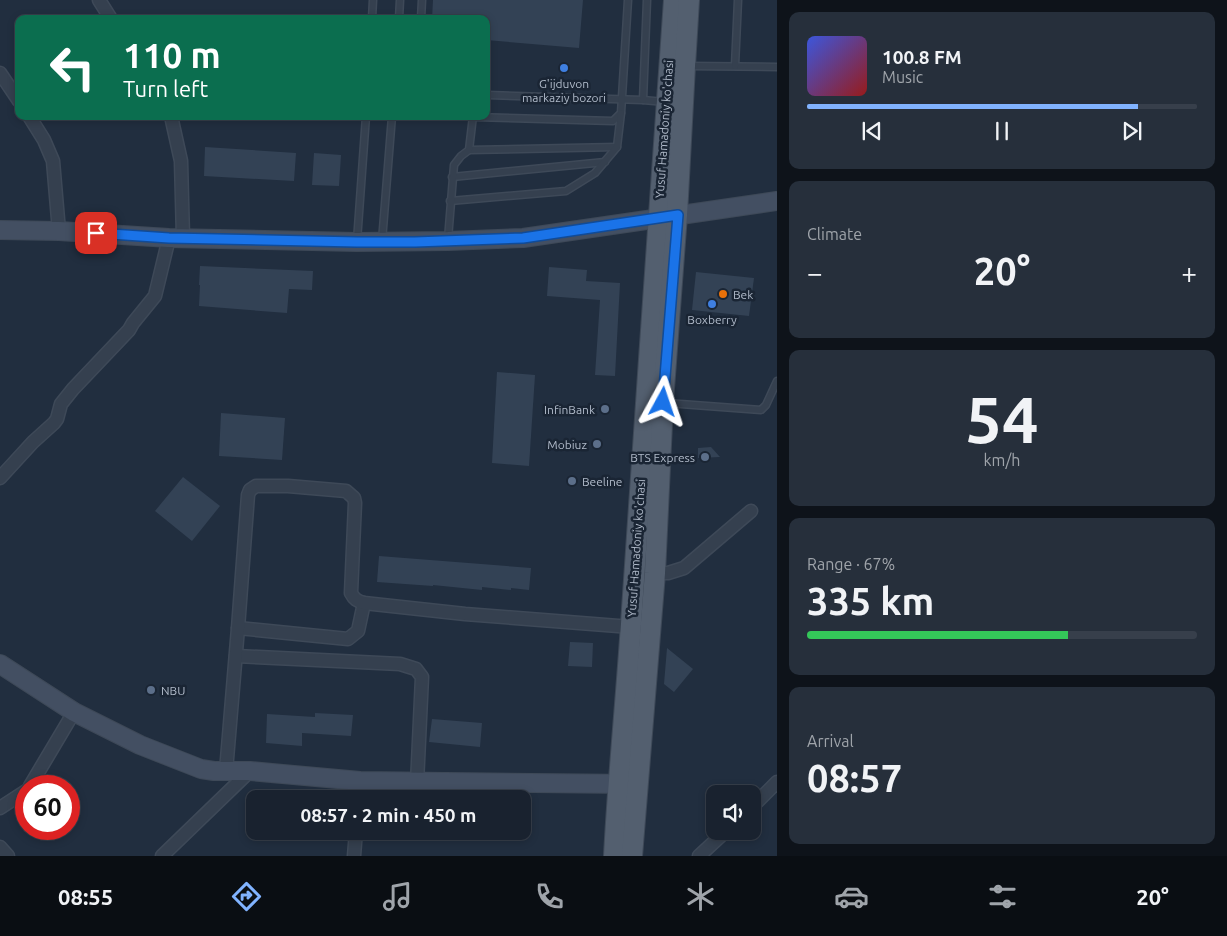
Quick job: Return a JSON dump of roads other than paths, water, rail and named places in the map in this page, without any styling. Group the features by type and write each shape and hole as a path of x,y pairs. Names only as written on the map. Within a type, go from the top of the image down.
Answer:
{"main road":[{"name":"Yusuf Hamadoniy ko'chasi","path":"614,856 674,0"},
{"name":"Yusuf Hamadoniy ko'chasi","path":"632,856 655,574 663,402 678,215 689,0"},
{"path":"0,230 59,231 176,238 382,243 523,238 777,201"},
{"path":"0,664 74,712 148,748 201,769 250,771 359,790 417,782 638,784"}],"street":[{"path":"99,0 108,15"},
{"path":"0,73 15,95"},
{"path":"31,120 44,140 53,161 59,231"},
{"path":"0,478 33,442 54,423 61,404 129,330 155,296 176,238 181,161 172,120"},
{"path":"226,771 248,495 250,490 256,486 288,486 340,490 352,495 355,503 352,593 355,600 364,603 465,614 631,627"},
{"path":"655,574 668,573 684,568 752,511"},
{"path":"238,628 348,639 358,631 364,603"},
{"path":"236,656 400,664 416,669 422,677 417,782"},
{"path":"37,775 74,712"},
{"path":"162,856 250,771"},
{"path":"761,798 777,782"},
{"path":"0,808 15,798"},
{"path":"354,856 355,840"},
{"path":"700,856 717,840"},
{"path":"0,847 8,856"}],"lane":[{"path":"372,15 373,0"},
{"path":"399,15 400,0"},
{"path":"420,15 422,0"},
{"path":"450,201 566,191 595,173 605,162 617,146 621,113 628,0"},
{"path":"642,100 647,0"},
{"path":"734,66 738,0"},
{"path":"685,66 777,67"},
{"path":"490,95 666,102"},
{"path":"490,117 613,121 621,113"},
{"path":"357,242 366,120"},
{"path":"382,243 392,120"},
{"path":"469,150 473,120"},
{"path":"448,240 454,165 469,150 617,146"},
{"path":"452,177 605,162"},
{"path":"663,402 761,410 766,405 777,381"}],"place":[{"name":"G'ijduvon markaziy bozori","path":"564,68"},
{"name":"Bek","path":"723,294"},
{"name":"Boxberry","path":"712,304"},
{"name":"InfinBank","path":"605,409"},
{"name":"Mobiuz","path":"597,444"},
{"name":"BTS Express","path":"705,457"},
{"name":"Beeline","path":"572,481"},
{"name":"NBU","path":"151,690"}]}
